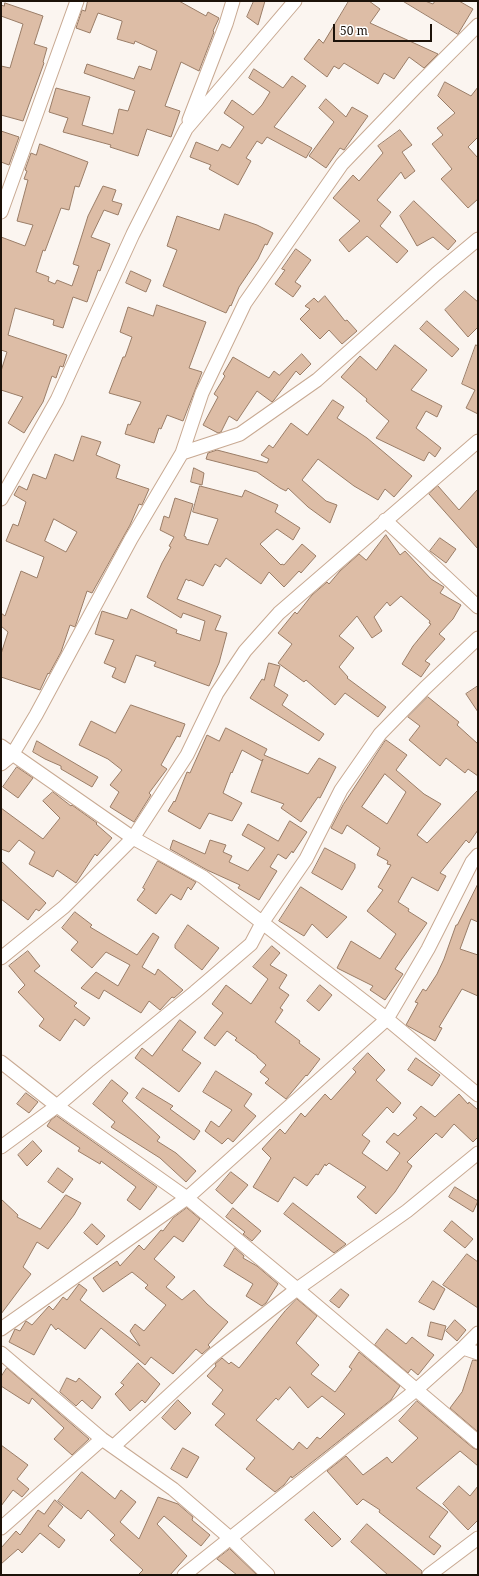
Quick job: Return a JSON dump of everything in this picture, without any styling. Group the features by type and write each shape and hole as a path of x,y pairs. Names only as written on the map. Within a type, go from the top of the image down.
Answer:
{"street":[{"path":"1,212 77,1"},
{"path":"1,499 57,400 133,234 186,130 226,24 233,1"},
{"path":"186,130 295,1"},
{"path":"1,764 12,755 39,709 130,539 182,454 202,393 242,310 250,297 342,164 478,25"},
{"path":"182,454 240,434 317,380 436,274 478,239"},
{"path":"1,958 64,907 133,838 187,755 217,693 245,651 279,613 478,441"},
{"path":"385,520 478,607"},
{"path":"1,1147 57,1106 251,944 262,923 306,858 341,790 380,734 425,688 478,638"},
{"path":"1,746 133,838 203,877 387,1019 478,1095"},
{"path":"1,1329 187,1198 387,1019 428,949 472,862 478,855"},
{"path":"1,1062 57,1106 187,1198 478,1442"},
{"path":"114,1446 213,1356 297,1289 407,1211 478,1153"},
{"path":"184,1575 416,1390 478,1333"},
{"path":"463,1348 478,1353"},
{"path":"1,1353 102,1438 173,1489 230,1538 268,1575"},
{"path":"1,1528 102,1438"},
{"path":"429,1575 478,1538"}],"building":[{"path":"88,1 179,1 206,16 208,12 219,18 199,71 181,62 165,106 180,111 171,137 147,129 138,156 110,147 111,145 63,132 68,118 49,112 56,88 90,97 82,125 113,134 119,109 128,111 135,91 84,73 87,64 134,79 139,66 151,70 157,51 135,41 134,44 117,39 122,21 98,13 90,33 76,28 82,10 85,11"},
{"path":"254,1 265,1 258,25 247,17"},
{"path":"349,1 369,1 380,9 370,23 438,54 424,68 409,57 394,79 384,73 378,84 344,63 339,69 334,66 327,77 304,59 319,39 323,43"},
{"path":"403,1 425,1 433,4 435,1 459,1 473,9 458,34"},
{"path":"5,3 43,16 34,44 47,48 44,63 23,121 1,115 1,66 10,68 23,24 1,16 1,5 4,6"},
{"path":"254,69 283,88 292,76 306,86 274,127 312,148 306,158 267,137 262,144 257,141 246,158 251,161 238,185 209,169 211,165 190,157 196,142 218,151 222,144 230,148 244,127 224,113 232,100 253,115 262,105 270,92 249,78"},
{"path":"445,82 471,96 478,87 478,137 468,147 478,158 478,199 468,208 441,179 452,169 432,144 443,135 437,128 455,113 438,96"},
{"path":"326,99 346,117 352,107 368,116 344,150 340,148 326,168 309,156 334,122 319,108"},
{"path":"400,130 412,145 402,152 415,171 405,179 401,172 377,200 391,212 380,226 408,251 397,263 367,236 349,252 339,240 360,221 333,198 353,175 359,181 383,153 378,146"},
{"path":"1,131 19,137 9,165 1,162"},
{"path":"40,144 88,162 79,187 75,186 69,210 61,208 45,251 43,250 36,272 49,277 48,281 55,284 57,280 72,286 79,266 73,264 88,216 103,186 116,190 112,201 122,204 118,215 104,210 91,237 110,244 100,271 98,270 87,302 73,297 63,328 53,325 54,320 15,308 8,335 67,355 63,367 60,366 56,378 52,376 43,402 24,433 8,423 23,397 1,390 1,371 7,352 1,350 1,237 25,246 33,225 17,221 28,180 24,179 27,171 25,170 31,153 36,155"},
{"path":"414,201 456,241 448,250 433,237 417,246 400,216"},
{"path":"225,214 257,225 273,233 267,245 265,244 258,259 239,287 231,306 230,305 226,313 163,286 177,250 167,246 177,216 219,230"},
{"path":"296,249 311,260 295,282 301,286 293,297 275,284 285,270 282,269"},
{"path":"131,271 151,280 146,292 126,283"},
{"path":"465,291 478,302 478,327 468,337 445,310"},
{"path":"325,296 345,321 347,320 357,331 342,344 329,330 320,339 300,319 310,309 305,306 314,298 318,302"},
{"path":"157,305 206,322 189,368 202,372 183,421 167,415 161,429 159,428 154,443 125,434 128,424 130,425 141,402 109,393 132,337 120,332 128,307 153,316"},
{"path":"427,321 459,349 452,357 420,329"},
{"path":"395,345 427,370 411,390 442,406 437,417 426,411 416,428 441,448 435,457 429,452 424,461 376,438 389,421 366,401 367,399 341,377 360,356 376,370"},
{"path":"476,345 478,346 478,414 466,408 475,390 462,384"},
{"path":"302,354 311,364 300,375 296,371 272,402 257,391 237,421 229,416 221,432 218,433 203,425 218,397 214,394 225,376 223,374 233,357 269,378 274,371 279,375"},
{"path":"333,400 344,407 337,418 367,438 412,476 394,497 385,489 378,500 354,486 318,459 302,480 326,501 337,505 330,523 308,507 288,488 286,491 280,488 257,472 206,459 208,453 217,450 267,463 269,459 261,455 269,445 273,448 291,423 307,435"},
{"path":"82,436 101,442 96,455 120,465 116,478 149,489 142,505 139,504 130,525 92,593 87,591 75,627 70,625 61,652 49,674 48,673 40,690 1,677 1,654 8,632 1,626 1,613 5,616 21,571 37,578 44,557 6,541 13,524 18,526 26,502 14,495 19,486 27,490 33,474 46,479 55,454 73,461","holes":["54,519 77,532 66,552 45,541"]},
{"path":"194,468 204,473 202,485 191,482"},
{"path":"200,486 242,497 245,490 278,505 275,512 300,528 293,540 277,529 260,544 281,565 284,565 302,544 316,556 301,573 299,571 284,587 269,572 261,584 226,558 220,567 215,564 203,586 186,579 177,599 221,616 215,630 227,633 219,663 209,686 154,666 156,662 136,655 125,683 112,677 116,668 104,663 114,640 95,634 102,611 127,619 131,609 177,630 176,633 200,641 205,621 183,613 181,618 147,597 171,547 169,546 174,537 160,530 164,516 169,518 175,498 193,504 184,536 186,539 208,545 218,519 193,512"},
{"path":"438,486 459,510 478,489 478,549 429,494"},
{"path":"386,535 400,555 405,551 431,579 444,587 440,593 461,605 453,619 439,634 445,639 425,661 430,664 421,677 402,664 413,646 431,624 429,623 430,621 401,596 390,606 387,602 374,617 382,631 372,638 357,616 339,636 354,648 339,667 348,677 347,678 386,707 378,717 345,693 335,705 306,680 304,682 278,663 292,644 278,633 295,612 297,614 312,595 327,582 329,584 340,571 359,554 366,560"},
{"path":"440,538 456,549 446,563 430,551"},
{"path":"269,663 280,666 274,686 288,695 282,705 324,734 319,741 250,698 262,679 264,680"},
{"path":"478,686 478,712 466,694"},
{"path":"428,697 459,722 457,725 478,744 478,776 468,769 465,773 446,758 440,766 409,740 420,726 408,717"},
{"path":"131,705 185,724 180,737 177,736 161,765 167,769 149,793 151,795 134,822 110,807 119,792 110,785 122,770 108,759 79,745 91,721 115,733"},
{"path":"226,728 267,749 264,755 308,774 319,758 336,767 320,798 318,797 301,822 281,808 284,804 251,792 263,759 262,761 242,750 223,793 242,803 232,821 209,813 200,829 168,811 174,801 175,802 187,772 190,773 207,735 219,741"},
{"path":"386,740 407,755 396,770 424,794 441,804 417,835 427,843 478,790 478,830 469,843 466,840 440,873 446,876 438,891 412,877 398,902 409,909 408,911 427,923 395,969 403,974 385,1000 370,990 373,986 337,968 351,941 380,959 396,934 367,911 383,890 378,887 391,865 387,864 388,861 377,855 380,848 347,825 342,834 331,828 343,805","holes":["385,774 406,792 387,824 362,807"]},
{"path":"37,741 98,777 92,787 61,769 61,766 33,752"},
{"path":"17,767 33,778 18,798 3,787"},
{"path":"53,792 97,823 96,824 112,838 97,856 95,854 76,883 57,870 53,877 29,864 35,852 19,840 9,852 1,849 1,808 43,839 60,818 43,801"},
{"path":"290,821 307,832 293,853 292,851 286,859 278,854 270,867 277,871 259,900 238,888 240,885 207,870 170,849 173,840 205,854 210,840 226,845 223,852 232,856 229,862 248,871 265,848 242,835 248,824 278,841"},
{"path":"325,848 355,864 355,868 342,890 312,873"},
{"path":"1,861 46,903 39,911 36,909 28,920 1,899"},
{"path":"158,861 196,882 191,890 188,887 181,900 171,894 156,914 137,900 145,889 143,888"},
{"path":"478,884 478,922 471,919 460,949 478,955 478,996 462,989 439,1027 442,1028 435,1041 406,1025 418,1003 415,1002 423,989 426,991 437,974 456,925"},
{"path":"301,887 347,917 327,938 312,924 304,936 279,921"},
{"path":"75,912 92,925 90,927 137,955 153,933 159,937 142,967 155,975 158,969 183,990 174,998 172,997 160,1010 149,1001 141,1013 104,990 99,999 81,988 96,972 118,986 130,965 106,952 92,968 71,950 78,942 62,928"},
{"path":"188,925 219,948 202,970 175,948 175,945"},
{"path":"272,946 280,953 270,965 287,975 279,988 289,995 280,1008 283,1010 275,1022 300,1041 299,1043 320,1059 286,1099 265,1083 269,1079 260,1072 266,1065 257,1056 235,1040 237,1038 227,1031 215,1046 204,1038 223,1013 212,1004 226,985 251,1004 268,979 253,967"},
{"path":"28,951 40,966 34,971 77,1003 74,1006 90,1018 84,1026 75,1019 60,1041 39,1026 44,1019 18,992 25,985 9,966"},
{"path":"320,985 332,995 319,1011 307,1001"},
{"path":"180,1020 196,1032 182,1050 201,1063 179,1092 135,1058 142,1048 152,1056"},
{"path":"368,1053 385,1070 376,1080 401,1103 393,1113 387,1107 362,1135 370,1141 362,1153 387,1171 400,1153 386,1142 394,1133 398,1136 417,1118 413,1115 421,1106 435,1117 459,1094 468,1104 469,1102 478,1110 478,1137 473,1142 454,1124 442,1138 436,1133 407,1162 412,1166 395,1192 376,1214 357,1197 366,1187 329,1163 326,1166 325,1164 318,1175 316,1174 307,1186 294,1177 278,1202 253,1187 271,1158 262,1149 280,1129 285,1134 301,1113 305,1117 325,1094 331,1100 356,1072 353,1069"},
{"path":"416,1058 440,1075 432,1086 408,1070"},
{"path":"216,1071 252,1094 244,1106 256,1116 233,1142 228,1138 222,1144 205,1131 211,1121 219,1127 232,1110 203,1092"},
{"path":"112,1080 128,1093 122,1101 160,1137 157,1141 176,1153 196,1171 186,1182 160,1158 111,1127 115,1122 93,1104"},
{"path":"143,1088 173,1106 170,1109 200,1131 194,1140 136,1098"},
{"path":"26,1093 38,1102 29,1113 17,1104"},
{"path":"57,1116 157,1187 140,1210 127,1200 136,1187 101,1161 100,1164 78,1151 80,1148 47,1126 51,1120"},
{"path":"33,1141 42,1151 27,1166 18,1155"},
{"path":"58,1168 73,1179 63,1193 48,1182"},
{"path":"231,1172 248,1185 232,1204 216,1190"},
{"path":"455,1187 478,1201 473,1212 449,1197"},
{"path":"66,1195 81,1203 74,1215 48,1249 37,1242 23,1267 31,1274 1,1314 1,1199 18,1215 17,1217 40,1229"},
{"path":"293,1203 346,1244 334,1253 284,1214"},
{"path":"187,1208 200,1219 183,1242 174,1236 154,1259 175,1277 166,1287 182,1300 194,1290 207,1304 228,1322 208,1345 210,1347 202,1354 196,1349 173,1374 151,1357 145,1365 101,1328 85,1349 58,1328 56,1330 51,1324 34,1355 9,1342 15,1329 20,1331 26,1321 32,1325 49,1306 53,1310 63,1297 67,1300 79,1284 87,1290 80,1300 140,1346 130,1331 135,1324 144,1331 166,1305 145,1288 148,1285 132,1272 103,1292 93,1278 117,1261 120,1266 139,1245 144,1250 161,1230 163,1231 173,1218"},
{"path":"233,1208 261,1231 252,1241 243,1234 245,1232 226,1217"},
{"path":"452,1221 473,1239 465,1248 444,1231"},
{"path":"92,1224 105,1236 97,1245 84,1233"},
{"path":"235,1248 244,1256 243,1258 257,1266 278,1284 266,1303 262,1306 246,1296 253,1284 224,1266"},
{"path":"467,1254 478,1262 478,1308 443,1285"},
{"path":"433,1281 445,1289 434,1310 419,1302"},
{"path":"341,1289 349,1295 339,1308 330,1301"},
{"path":"297,1299 317,1316 296,1343 319,1365 311,1374 335,1392 352,1369 349,1367 359,1352 400,1386 391,1400 292,1478 291,1476 284,1485 275,1492 246,1469 255,1458 215,1425 225,1414 212,1404 223,1390 207,1376 216,1366 215,1364 222,1358 229,1364 231,1362 239,1368 285,1311","holes":["290,1387 308,1408 322,1396 345,1414 320,1439 317,1437 307,1449 299,1442 293,1450 256,1420 276,1398 278,1400"]},
{"path":"455,1320 466,1330 457,1341 446,1331"},
{"path":"431,1322 446,1326 442,1340 428,1336"},
{"path":"387,1329 406,1344 412,1337 434,1355 418,1375 411,1369 408,1373 375,1345"},
{"path":"473,1360 478,1361 478,1432 450,1408 462,1392"},
{"path":"138,1363 160,1384 145,1403 142,1400 130,1411 115,1394 124,1385 121,1383"},
{"path":"7,1368 89,1439 72,1455 54,1439 64,1428 32,1398 29,1404 1,1386 1,1377"},
{"path":"67,1378 76,1382 79,1378 101,1397 92,1409 82,1400 76,1406 60,1392"},
{"path":"178,1400 191,1413 175,1430 162,1418"},
{"path":"417,1401 473,1448 478,1450 478,1466 460,1451 416,1488 448,1512 429,1537 441,1546 434,1555 379,1512 380,1510 363,1499 357,1505 327,1471 346,1456 363,1475 387,1457 392,1463 418,1438 399,1421"},
{"path":"1,1445 28,1465 17,1479 29,1489 22,1497 13,1490 1,1506"},
{"path":"183,1448 199,1457 187,1478 171,1469"},
{"path":"82,1472 115,1499 121,1490 136,1502 120,1522 139,1539 158,1497 178,1504 193,1517 192,1520 210,1535 201,1546 164,1516 157,1524 187,1556 170,1575 138,1575 143,1570 110,1540 115,1535 88,1510 81,1519 58,1501"},
{"path":"459,1486 470,1496 478,1486 478,1520 468,1530 443,1504"},
{"path":"55,1500 63,1507 48,1526 65,1540 59,1548 40,1533 22,1553 18,1549 1,1564 1,1548 16,1531 20,1535 38,1510 44,1514"},
{"path":"314,1512 341,1539 332,1547 305,1520"},
{"path":"367,1524 422,1571 421,1575 388,1575 351,1542"},
{"path":"230,1549 257,1575 237,1575 217,1559"}]}
